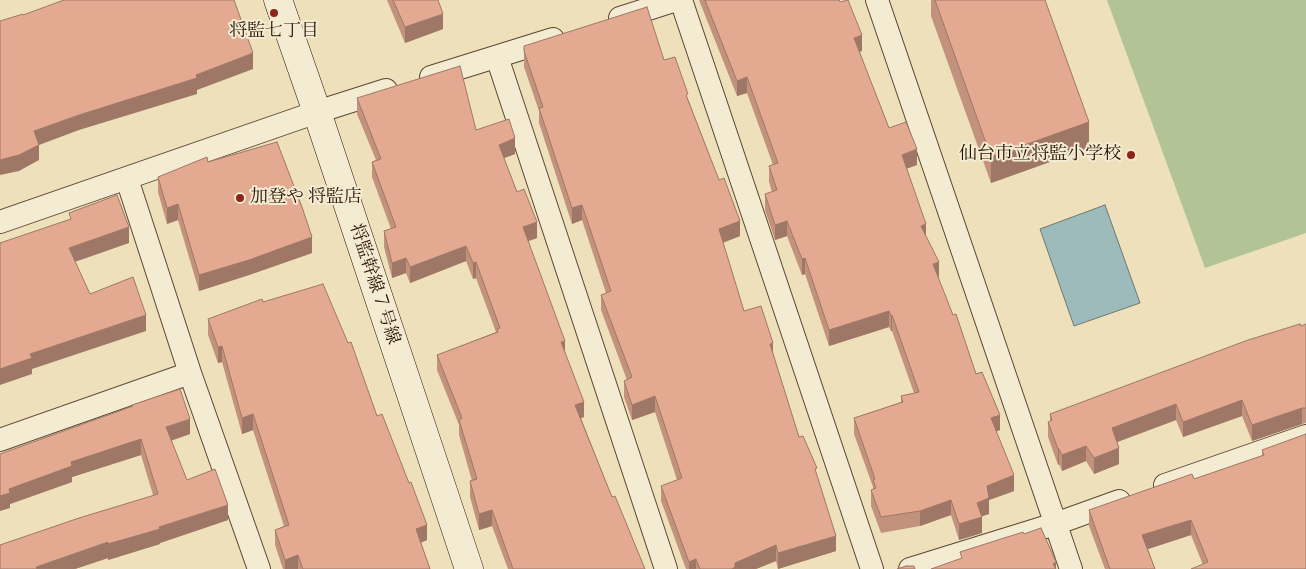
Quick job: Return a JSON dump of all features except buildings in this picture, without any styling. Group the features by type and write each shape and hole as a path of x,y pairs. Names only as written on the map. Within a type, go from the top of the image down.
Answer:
{"street":[{"name":"将監幹線７号線","path":"278,0 469,569"},
{"path":"600,24 676,0"},
{"path":"681,0 872,569"},
{"path":"877,0 1071,569"},
{"path":"0,222 317,112 572,33"},
{"path":"497,57 666,569"},
{"path":"127,179 254,568"},
{"path":"0,440 190,374"},
{"path":"910,569 1055,524 1306,436"}],"green space":[{"path":"1107,0 1306,0 1306,233 1205,268"}],"water":[{"path":"1105,205 1140,303 1074,326 1040,229"}],"place":[{"name":"将監七丁目","path":"274,13"},
{"name":"仙台市立将監小学校","path":"1131,155"},
{"name":"加登や 将監店","path":"240,198"}]}
